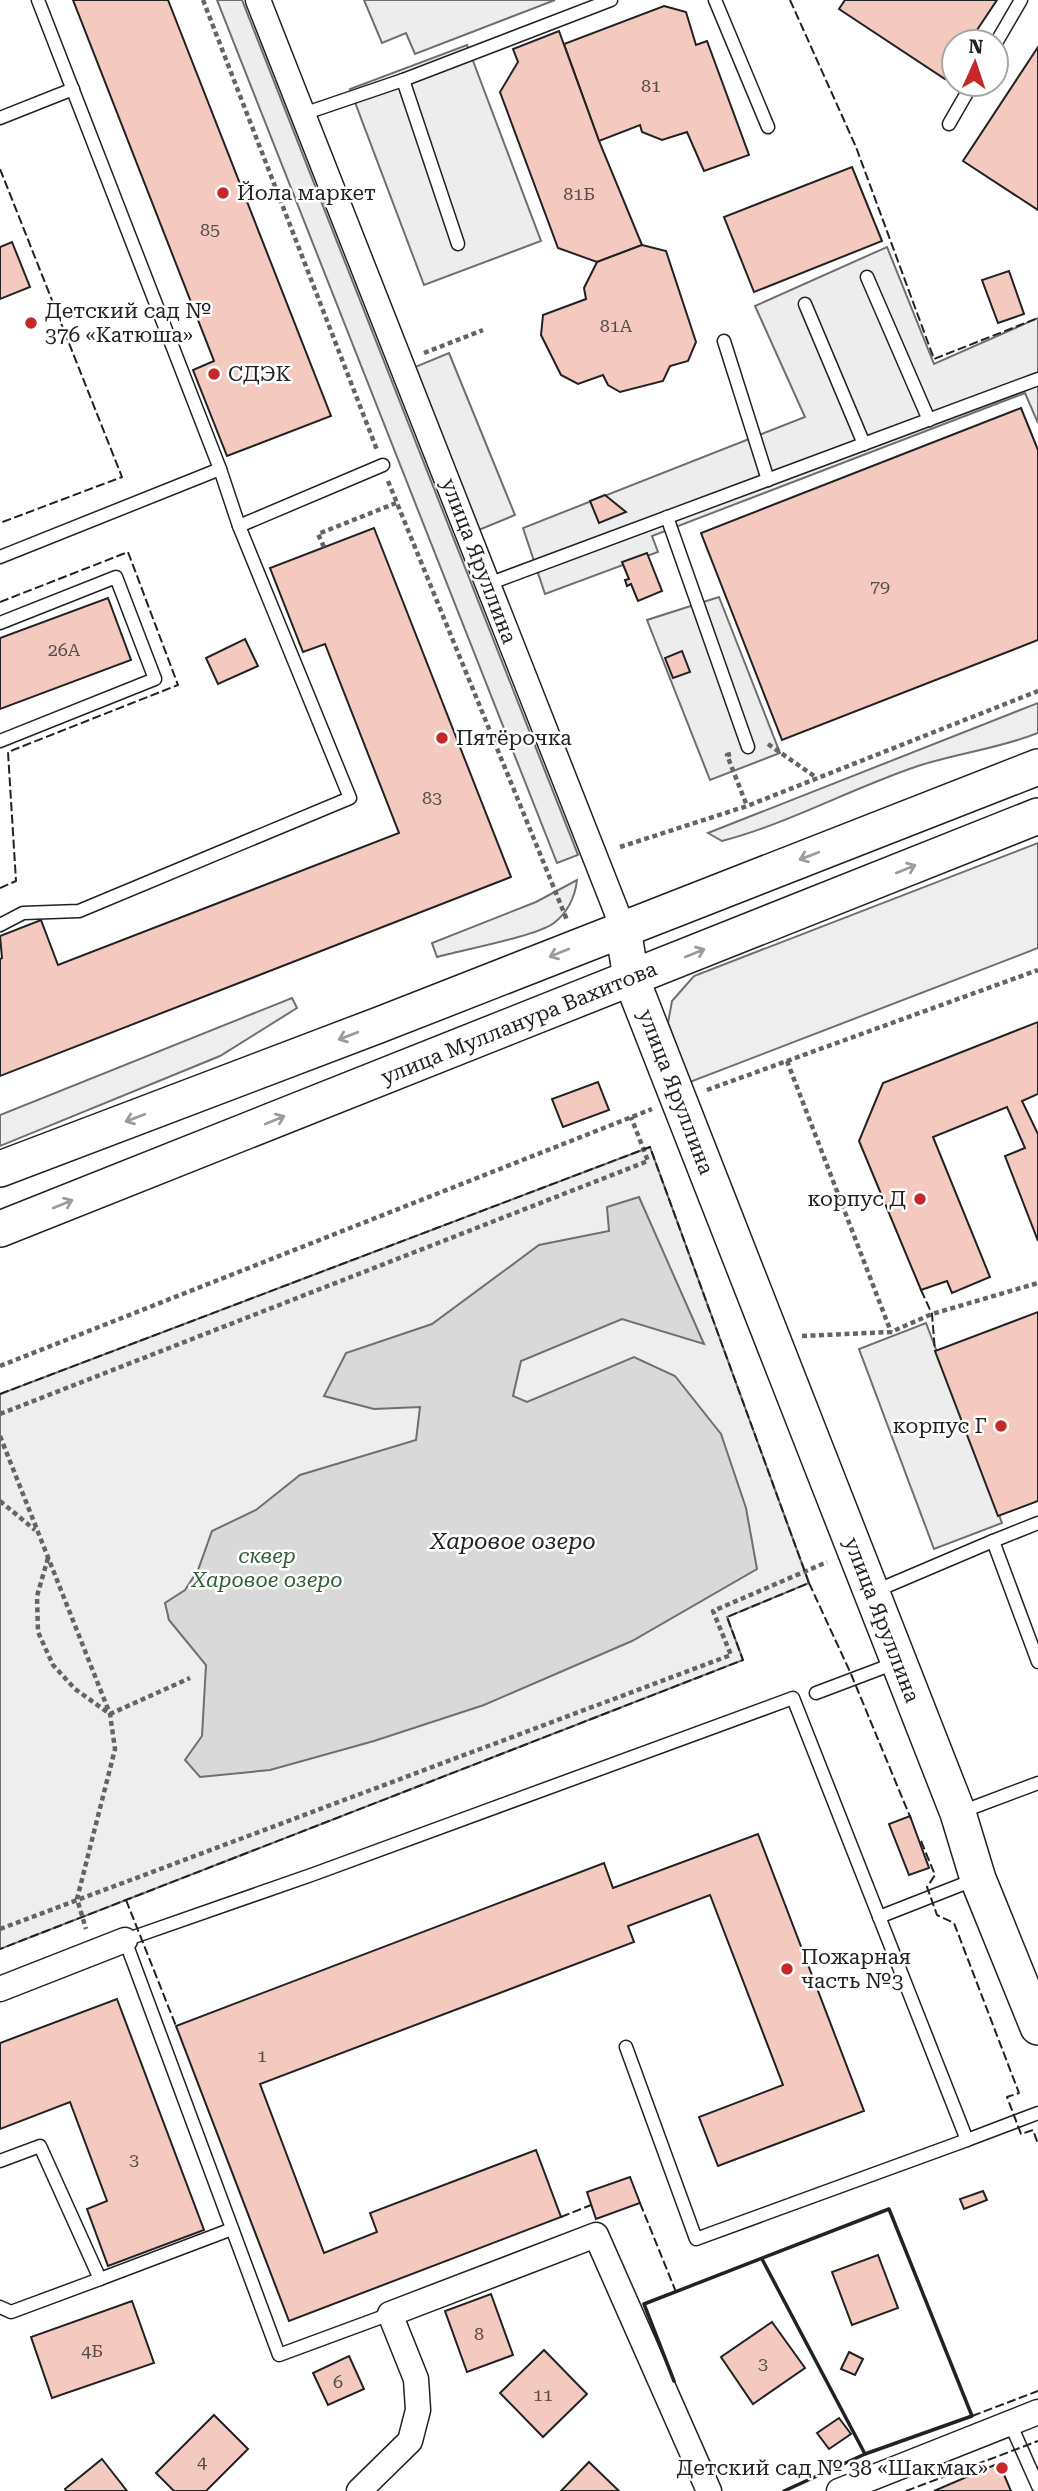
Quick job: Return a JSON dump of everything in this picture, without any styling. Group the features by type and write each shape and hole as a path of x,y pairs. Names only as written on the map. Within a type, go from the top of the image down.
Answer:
{"main road":[{"path":"0,1169 366,1030 1038,767"},
{"name":"улица Мулланура Вахитова","path":"0,1229 1038,816"},
{"name":"улица Яруллина","path":"623,928 631,978 958,1813 978,1879 1038,2027"}],"street":[{"name":"улица Яруллина","path":"258,0 623,928"},
{"path":"0,1989 125,1940"},
{"path":"359,2491 410,2441 418,2410 416,2379 390,2314 596,2235 709,2491"},
{"path":"839,2491 1038,2412"}],"lane":[{"path":"0,925 23,914 79,911 350,798 239,526 220,469 38,0"},
{"path":"303,114 403,80 611,0"},
{"path":"716,0 768,127"},
{"path":"1005,28 1021,0"},
{"path":"403,80 458,244"},
{"path":"0,118 72,89"},
{"path":"948,124 964,98"},
{"path":"867,277 929,420"},
{"path":"805,304 864,444"},
{"path":"723,341 768,480"},
{"path":"488,584 1038,379"},
{"path":"239,526 383,465"},
{"path":"0,557 220,469"},
{"path":"667,517 748,747"},
{"path":"0,623 116,577 155,679 0,741"},
{"path":"871,1593 1038,1524"},
{"path":"993,1541 1038,1662"},
{"path":"816,1693 898,1662"},
{"path":"390,2314 279,2355 125,1940 314,1874 793,1698 967,2140"},
{"path":"958,1813 1038,1783"},
{"path":"879,1917 978,1879"},
{"path":"626,2047 696,2239 1038,2113"},
{"path":"0,2161 40,2146 100,2279"},
{"path":"0,2307 12,2312 232,2229"},
{"path":"1010,2423 1038,2486"}],"path":[{"path":"420,355 483,330"},
{"path":"324,547 318,534 396,503"},
{"path":"620,847 747,806 1038,691"},
{"path":"0,1366 631,1117 1038,970"},
{"path":"787,1061 891,1332"},
{"path":"0,1414 648,1161 631,1117"},
{"path":"795,1336 891,1332 932,1314 1038,1283"},
{"path":"0,1436 110,1714 115,1749 77,1899 93,1953"},
{"path":"0,1501 39,1533"},
{"path":"0,1929 731,1655 713,1611 854,1550"},
{"path":"48,1558 37,1596 38,1632 53,1665 67,1681 110,1714"},
{"path":"110,1714 190,1678"}],"green space":[{"path":"1038,703 1038,733 918,766 747,834 722,841 708,833"},
{"path":"1038,843 1038,948 690,1082 668,1023 672,1001 694,976"},
{"path":"577,880 567,909 559,919 545,928 516,938 437,957 432,943 536,902"},
{"path":"292,998 297,1008 220,1056 0,1146 0,1115"},
{"name":"сквер Харовое озеро","path":"650,1147 809,1583 727,1617 743,1660 0,1949 0,1394"}],"shaded area":[{"path":"217,0 242,0 578,855 557,863"},
{"path":"364,0 555,0 415,54 406,33 382,43"},
{"path":"467,45 541,241 424,285 350,89"},
{"path":"887,247 934,364 1038,318 1038,423 1025,393 652,536 658,552 545,594 523,528 805,417 755,306"},
{"path":"449,353 515,515 469,534 403,372"},
{"path":"719,597 780,753 710,780 647,620"},
{"path":"926,1323 1002,1523 934,1549 859,1349"}],"water":[{"name":"Харовое озеро","path":"639,1197 704,1344 622,1319 521,1361 513,1396 527,1402 634,1357 675,1376 721,1434 746,1508 757,1569 632,1641 484,1705 374,1741 270,1770 200,1777 185,1760 202,1736 206,1665 169,1620 165,1603 185,1590 198,1570 212,1531 256,1510 300,1475 416,1440 420,1407 374,1409 324,1396 346,1353 432,1324 539,1245 609,1231 607,1207"}],"building":[{"path":"73,0 168,0 331,416 227,456 193,370 214,361"},
{"path":"845,0 997,0 978,28 940,28 940,76 839,9"},
{"path":"664,6 686,12 696,45 707,41 749,155 704,171 687,132 662,140 642,132 640,125 599,141 564,44"},
{"path":"559,31 599,141 642,245 597,262 558,248 500,92 518,62 513,49"},
{"path":"1038,47 1038,210 963,161 1004,98 1010,98 1010,90"},
{"path":"852,167 882,241 754,292 724,217"},
{"path":"12,242 30,287 0,299 0,247"},
{"path":"642,245 666,251 696,342 688,361 670,366 663,381 620,392 608,385 603,375 578,384 561,375 541,335 543,315 586,299 584,288 597,262"},
{"path":"1009,271 1024,314 998,323 982,280"},
{"path":"1021,408 1038,450 1038,640 782,740 701,533"},
{"path":"605,495 626,512 599,523 590,501"},
{"path":"374,528 511,877 0,1076 0,936 41,920 58,965 399,833 325,644 303,652 270,568"},
{"path":"647,553 662,591 638,601 631,584 627,586 625,580 629,579 622,562"},
{"path":"108,598 131,660 0,709 0,638"},
{"path":"245,639 258,666 218,684 206,658"},
{"path":"682,651 690,672 673,678 665,658"},
{"name":"корпус Д","path":"1038,1022 1038,1094 1022,1101 1038,1134 1038,1241 1005,1156 1025,1148 1007,1107 933,1137 990,1277 952,1293 947,1281 921,1290 859,1141 883,1083"},
{"path":"598,1082 609,1110 563,1127 552,1099"},
{"name":"корпус Г","path":"1038,1312 1038,1501 998,1516 935,1351"},
{"path":"910,1816 929,1868 909,1875 889,1824"},
{"path":"758,1834 864,2111 718,2166 699,2117 783,2085 710,1895 628,1926 634,1942 260,2084 324,2253 377,2232 370,2213 536,2150 561,2217 289,2321 176,2026 604,1863 613,1888"},
{"path":"117,1999 204,2230 108,2266 87,2209 107,2201 70,2102 0,2129 0,2043"},
{"path":"630,2177 640,2203 596,2219 587,2192"},
{"path":"983,2191 987,2200 964,2209 960,2199"},
{"path":"878,2255 898,2308 852,2325 832,2272"},
{"path":"491,2294 513,2355 467,2372 445,2311"},
{"path":"132,2301 154,2363 52,2398 31,2337"},
{"path":"772,2322 805,2368 753,2404 721,2357"},
{"path":"544,2350 587,2394 543,2437 500,2393"},
{"path":"849,2352 863,2359 855,2375 841,2369"},
{"path":"349,2356 364,2389 328,2405 313,2373"},
{"path":"214,2415 248,2449 206,2491 174,2491 156,2473"},
{"path":"839,2418 851,2434 829,2449 817,2433"},
{"path":"102,2459 127,2491 66,2491 65,2489"},
{"path":"589,2462 619,2491 561,2491"},
{"path":"999,2463 1011,2491 934,2491"}],"fence":[{"path":"790,0 856,147 934,359 1038,318"},
{"path":"0,169 122,477 0,523"},
{"path":"0,602 128,552 178,685 8,752 16,881 0,888"},
{"path":"0,1394 650,1147 809,1583 727,1617 743,1660 0,1949"},
{"path":"921,1290 932,1314 935,1351"},
{"path":"809,1583 851,1674 911,1819"},
{"path":"921,1841 935,1875 927,1887 937,1915 954,1923 1019,2093 1007,2097 1021,2134 1033,2130 1038,2144"},
{"path":"126,1900 176,2026"},
{"path":"640,2203 676,2292"},
{"path":"561,2217 591,2205"},
{"path":"972,2416 1038,2391"},
{"path":"906,2491 1038,2441"}],"wall":[{"path":"674,2381 644,2304 889,2209 972,2416 865,2454 784,2491"},
{"path":"762,2259 865,2454"}],"place":[{"name":"Йола маркет","path":"223,193"},
{"name":"Детский сад № 376 «Катюша»","path":"31,323"},
{"name":"СДЭК","path":"214,374"},
{"name":"Пятёрочка","path":"442,738"},
{"name":"корпус Д","path":"920,1199"},
{"name":"корпус Г","path":"1001,1426"},
{"name":"Пожарная часть №3","path":"787,1969"},
{"name":"Детский сад № 38 «Шакмак»","path":"1002,2468"}]}
